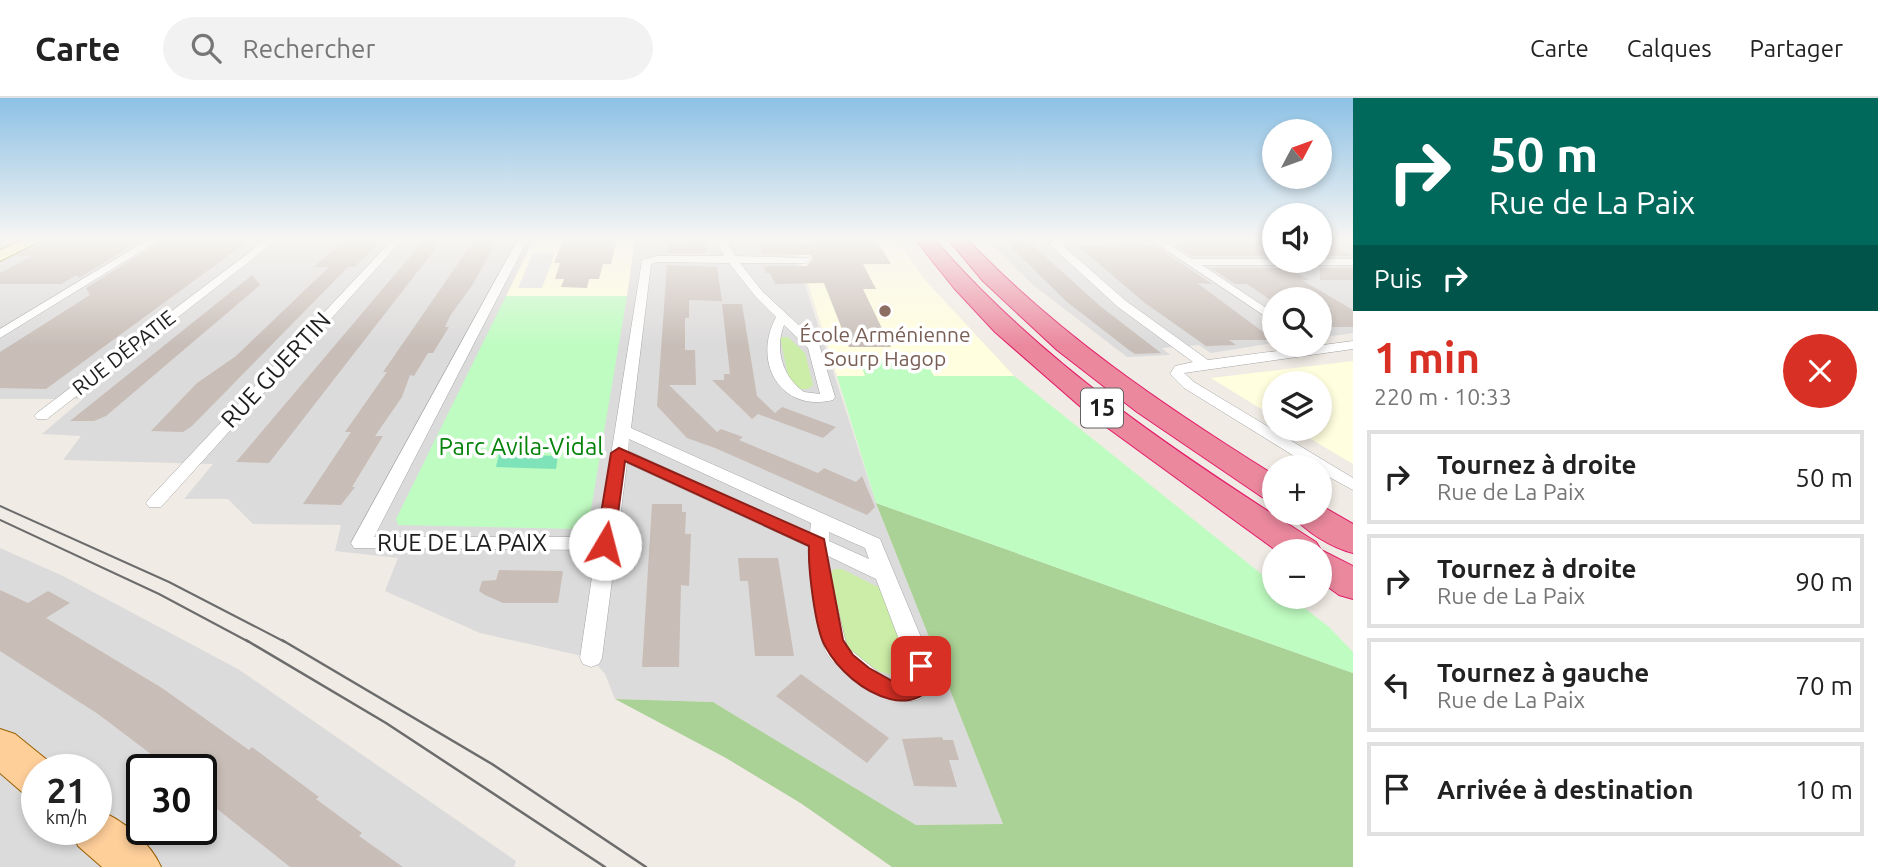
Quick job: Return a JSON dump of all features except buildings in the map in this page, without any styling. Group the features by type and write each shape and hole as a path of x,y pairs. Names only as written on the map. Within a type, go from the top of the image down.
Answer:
{"highway":[{"name":"15","path":"956,275 979,301 1060,373 1166,455 1286,539"},
{"name":"15","path":"991,275 1077,352 1153,408 1262,482"},
{"path":"1327,525 1353,541"},
{"path":"1332,571 1353,585"}],"main road":[{"path":"111,845 137,867"}],"street":[{"path":"0,334 97,275"},
{"name":"RUE DÉPATIE","path":"42,416 226,275"},
{"name":"RUE GUERTIN","path":"155,503 365,275"},
{"name":"RUE DE LA PAIX","path":"504,275 361,543 605,544"},
{"path":"591,658 645,275"},
{"path":"745,275 781,318 814,347 828,397 814,399 800,396 786,389 781,382 777,374 773,336 781,318"},
{"path":"1090,275 1122,304 1205,364"},
{"path":"1210,275 1262,310"},
{"path":"1332,346 1353,345"},
{"path":"1262,356 1205,364 1178,372 1178,376 1353,485"},
{"path":"623,430 821,519 873,544 921,666 922,684 916,690 891,690 875,683 837,651 817,565 821,519"},
{"path":"619,453 884,574"}],"shaded area":[{"path":"0,275 802,275 876,503 1003,824 916,825 713,702 615,699 605,674 591,658 480,633 385,591 398,558 335,551 341,525 253,524 228,499 184,499 213,464 63,460 81,436 42,434 83,399 0,399"},
{"path":"516,275 630,275 627,296 506,296"},
{"path":"524,275 547,275 542,288 518,288"},
{"name":"École Arménienne Sourp Hagop","path":"805,275 922,275 1014,376 837,376"},
{"path":"1023,275 1353,275 1353,333 1332,336 1332,287 1262,287 1262,345 1211,353 1199,345 1162,348 1170,355 1127,357"},
{"path":"1353,361 1353,464 1314,441 1332,441 1332,371 1269,371"},
{"path":"1262,372 1262,410 1211,378"},
{"path":"0,548 63,576 238,669 516,861 514,867 0,867"}],"green space":[{"name":"Parc Avila-Vidal","path":"506,296 627,296 589,521 576,529 398,525 396,519"},
{"path":"780,337 788,337 805,353 813,385 807,389 790,385"},
{"path":"859,359 925,360 934,376 1014,376 1262,574 1262,609 1306,609 1329,627 1353,652 1353,673 876,503 837,376 865,376"},
{"path":"499,454 558,456 556,469 496,467"},
{"path":"876,503 1353,673 1353,867 892,867 802,804 726,758 615,699 713,702 916,825 1003,824"},
{"path":"834,569 842,569 880,588 909,662 905,671 893,675 880,672 851,652 844,638 830,574"}],"tram line":[{"path":"0,506 169,582 285,642"},
{"path":"0,520 159,594 249,642"},
{"path":"246,640 386,723 605,867"},
{"path":"282,640 492,764 646,867"}],"place":[{"name":"École Arménienne Sourp Hagop","path":"885,311"}],"route":[{"path":"605,544 619,453 817,543 817,565 833,642 837,651 861,674 891,690 905,692 916,690 922,684 924,676 921,666"}]}
